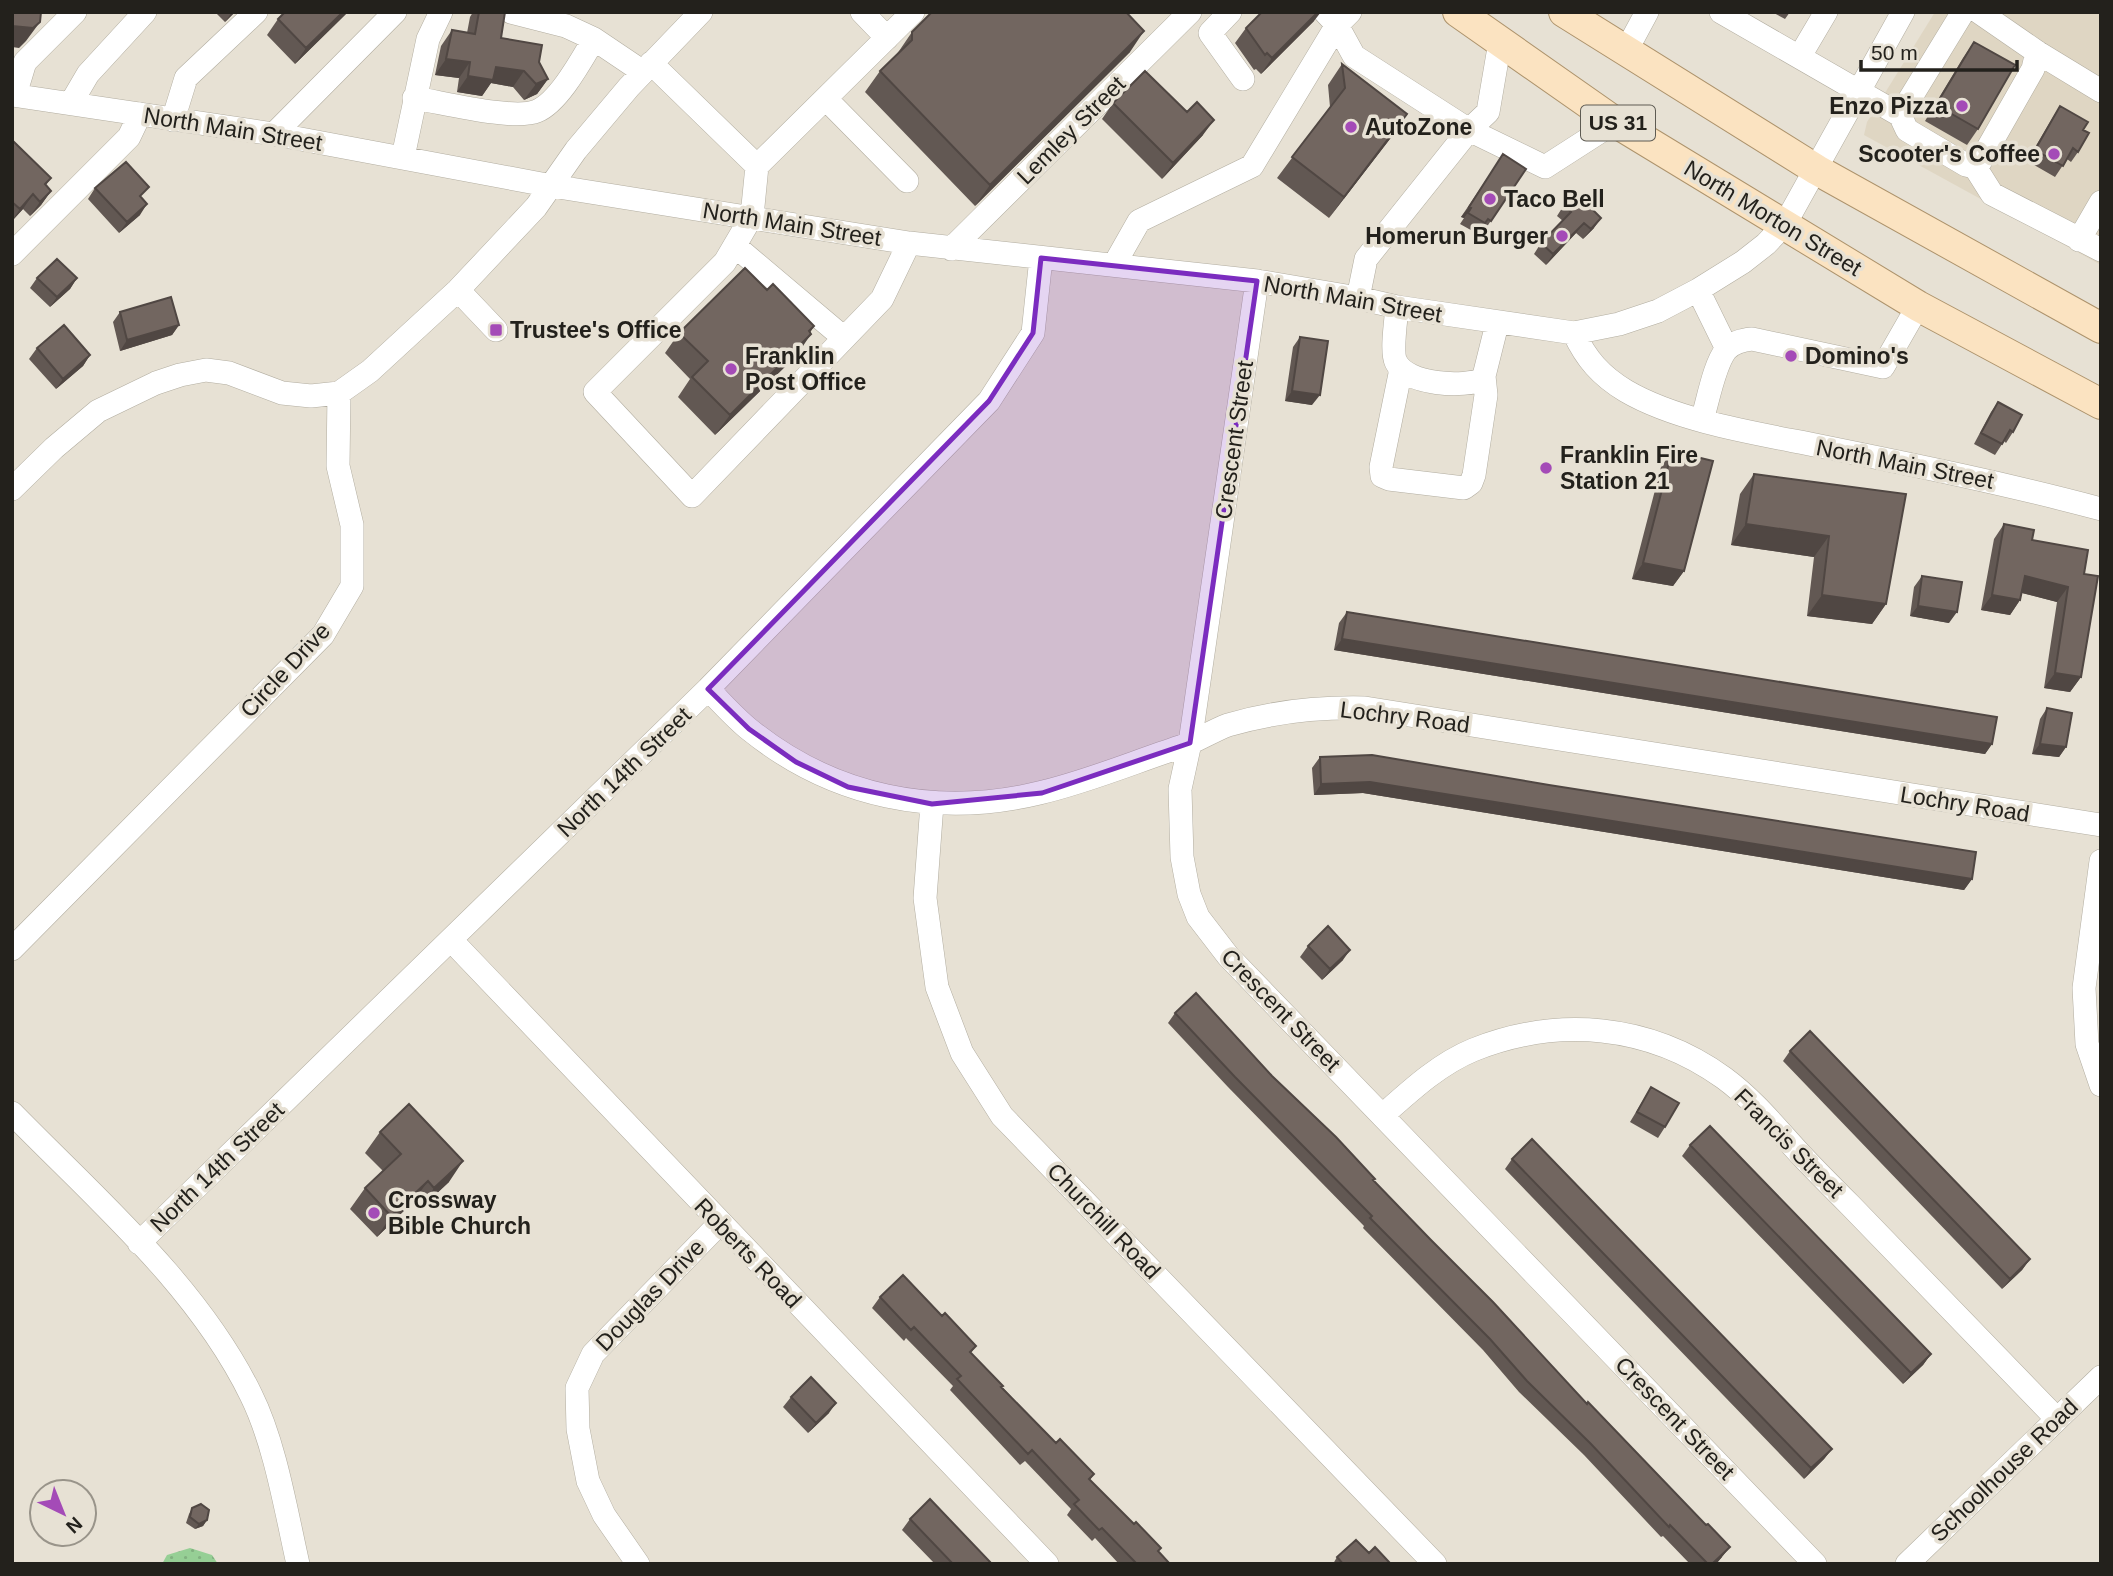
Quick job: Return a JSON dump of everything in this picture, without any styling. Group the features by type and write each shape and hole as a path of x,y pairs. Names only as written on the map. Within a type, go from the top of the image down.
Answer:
{"main road":[{"name":"North Morton Street","path":"1458,12 1615,122 1918,306 2101,404"},
{"name":"US 31","path":"1564,12 1817,170 2101,328"}],"street":[{"path":"14,95 25,62 75,12"},
{"path":"71,103 88,74 145,12"},
{"path":"173,120 186,78 256,12"},
{"path":"274,134 395,12"},
{"path":"403,157 428,39 441,12"},
{"path":"511,12 566,26 647,67 757,166"},
{"path":"12,489 54,448 98,411 133,393 180,376 206,370 229,373 282,393 311,396 339,393 370,371 458,290 536,207 576,150 647,67 701,12"},
{"path":"862,12 887,38"},
{"path":"909,243 882,299 692,496 595,392 725,262 752,216 757,166 913,12"},
{"name":"Lemley Street","path":"951,249 1190,12"},
{"path":"1230,12 1210,33 1243,79"},
{"path":"1626,51 1647,12"},
{"path":"1721,12 1900,115 1907,130 1966,165 1975,167 1992,194 2101,250"},
{"path":"1800,57 1826,12"},
{"name":"North Main Street","path":"14,95 274,134 552,186 909,243 1257,281 1497,324 1574,333 1619,324 1658,311 1744,262 1766,244 1785,224 1817,170 1903,12"},
{"path":"1900,115 1963,12"},
{"path":"1979,12 2101,91"},
{"path":"1337,17 1354,56 1469,130 1545,167 1615,122"},
{"path":"1114,265 1139,221 1252,166 1337,17"},
{"path":"414,98 511,114 538,111 563,89 594,39"},
{"path":"1358,298 1367,259 1469,130 1488,112 1500,42"},
{"path":"1975,167 2033,69 2037,52"},
{"path":"826,99 907,181"},
{"path":"15,247 129,137 140,114"},
{"path":"2079,240 2101,202"},
{"path":"736,246 844,338"},
{"name":"North 14th Street","path":"139,1243 708,689 989,401 1033,333 1041,258"},
{"name":"Crescent Street","path":"1257,281 1190,743 1180,789 1182,857 1189,894 1198,917 1228,956 1815,1564"},
{"path":"458,290 496,330"},
{"path":"1698,290 1727,349"},
{"path":"1702,420 1720,363 1727,349 1740,340 1752,339 1883,367 1918,306"},
{"path":"1396,307 1395,360 1401,369 1435,382 1462,385 1484,379"},
{"path":"1401,369 1381,467 1382,476 1464,488 1471,483 1486,395 1484,379 1497,324"},
{"name":"North Main Street","path":"1574,333 1584,354 1602,375 1627,392 1655,405 1702,420 2024,488 2101,509"},
{"name":"Circle Drive","path":"12,949 323,635 352,586 352,524 338,466 339,393"},
{"name":"Lochry Road","path":"708,689 749,729 796,762 848,787 932,804 960,805 1042,793 1190,743 1228,726 1298,711 1365,708 2101,825"},
{"name":"Churchill Road","path":"932,804 925,898 937,987 962,1053 981,1085 1002,1116 1435,1564"},
{"path":"2101,861 2084,988 2087,1044 2101,1084"},
{"name":"Roberts Road","path":"451,940 1047,1564"},
{"name":"Francis Street","path":"1382,1115 1420,1082 1471,1051 1517,1037 1543,1031 1578,1029 1624,1034 1658,1042 1691,1058 1724,1079 1758,1107 1803,1157 2056,1418"},
{"path":"12,1113 139,1243 196,1307 226,1349 252,1397 269,1446 298,1564"},
{"name":"Douglas Drive","path":"638,1564 604,1515 587,1481 578,1429 577,1388 593,1354 720,1223"},
{"name":"Schoolhouse Road","path":"1907,1564 2101,1377"}],"highlighted area":[{"path":"1041,258 1257,281 1190,743 1042,793 932,804 848,787 796,762 749,729 708,689 989,401 1033,333"}],"shaded area":[{"path":"1935,12 2101,12 2101,265 1864,135 1867,122"}],"green space":[{"path":"190,1548 212,1555 218,1564 162,1564 167,1555"}],"building":[{"path":"12,12 41,12 40,22 33,28 12,26"},
{"path":"285,12 343,12 306,48 278,19"},
{"path":"479,12 505,12 501,38 542,45 539,62 548,79 536,84 524,71 496,67 493,80 468,76 470,62 446,59 452,30 475,34"},
{"path":"932,12 1126,12 1144,31 990,185 880,71 912,40 912,32"},
{"path":"1262,12 1318,12 1272,58 1267,53 1265,55 1246,28"},
{"name":"Enzo Pizza","path":"1974,42 2015,65 1978,129 1936,105"},
{"path":"1342,64 1407,114 1344,197 1292,157 1345,88"},
{"path":"1145,71 1187,112 1197,102 1214,120 1173,163 1113,103"},
{"path":"2060,106 2088,122 2083,130 2089,133 2078,152 2073,148 2063,166 2035,150"},
{"path":"12,140 51,178 45,184 51,191 40,202 33,194 20,209 12,202"},
{"name":"Taco Bell","path":"1503,154 1526,169 1491,221 1488,219 1485,223 1468,213 1471,208 1469,207"},
{"path":"126,162 149,187 140,196 147,204 127,222 95,188"},
{"path":"1576,193 1601,218 1591,229 1584,223 1553,254 1541,243 1571,212 1564,205"},
{"path":"57,259 77,278 57,297 37,278"},
{"name":"Franklin Post Office","path":"745,268 767,290 773,284 814,326 809,331 811,334 730,415 692,377 708,361 679,333"},
{"path":"171,297 179,325 127,340 120,312"},
{"path":"64,325 90,355 63,379 37,348"},
{"path":"1300,337 1328,341 1320,395 1292,391"},
{"path":"1998,402 2022,415 2013,432 2010,430 2002,444 1981,433"},
{"path":"1672,451 1713,461 1684,571 1643,563"},
{"path":"1754,474 1906,494 1886,604 1822,595 1829,536 1746,524"},
{"path":"2004,524 2034,530 2032,540 2088,550 2084,574 2098,576 2081,677 2055,673 2068,587 2025,576 2020,600 1992,595"},
{"path":"1922,576 1962,582 1957,612 1918,606"},
{"path":"1347,612 1997,717 1992,744 1342,639"},
{"path":"2047,708 2072,713 2066,747 2040,744"},
{"path":"1372,755 1976,852 1972,879 1370,782 1321,784 1320,757"},
{"path":"1328,926 1350,950 1330,969 1308,946"},
{"path":"1196,993 1272,1076 1336,1137 1375,1179 1373,1180 1493,1302 1587,1404 1588,1402 1730,1547 1712,1564 1708,1564 1670,1525 1669,1527 1175,1013"},
{"path":"1810,1031 2030,1259 2010,1279 1790,1051"},
{"path":"1651,1087 1679,1103 1665,1127 1637,1112"},
{"path":"409,1104 463,1161 434,1188 428,1181 391,1216 365,1188 401,1154 380,1132"},
{"path":"1710,1126 1931,1354 1911,1373 1690,1145"},
{"path":"1532,1139 1832,1449 1811,1468 1512,1159"},
{"path":"903,1275 942,1316 945,1313 976,1346 970,1352 1003,1386 1001,1387 1056,1443 1060,1439 1094,1474 1089,1479 1161,1548 1158,1551 1170,1564 1137,1564 1102,1528 1099,1530 1074,1504 1079,1500 1032,1450 1028,1454 957,1379 961,1376 914,1327 911,1330 880,1297"},
{"path":"811,1377 836,1403 816,1423 791,1397"},
{"path":"930,1499 992,1564 953,1564 910,1519"},
{"path":"201,1504 209,1510 207,1520 199,1524 190,1517 192,1508"},
{"path":"1356,1540 1369,1553 1375,1547 1389,1562 1343,1564 1337,1557"}],"place":[{"name":"Enzo Pizza","path":"1962,106"},
{"name":"AutoZone","path":"1351,127"},
{"name":"Scooter's Coffee","path":"2054,154"},
{"name":"Taco Bell","path":"1490,199"},
{"name":"Homerun Burger","path":"1562,236"},
{"name":"Trustee's Office","path":"496,330"},
{"name":"Domino's","path":"1791,356"},
{"name":"Franklin Post Office","path":"731,369"},
{"name":"Franklin Fire Station 21","path":"1546,468"},
{"name":"Crossway Bible Church","path":"374,1213"}]}
